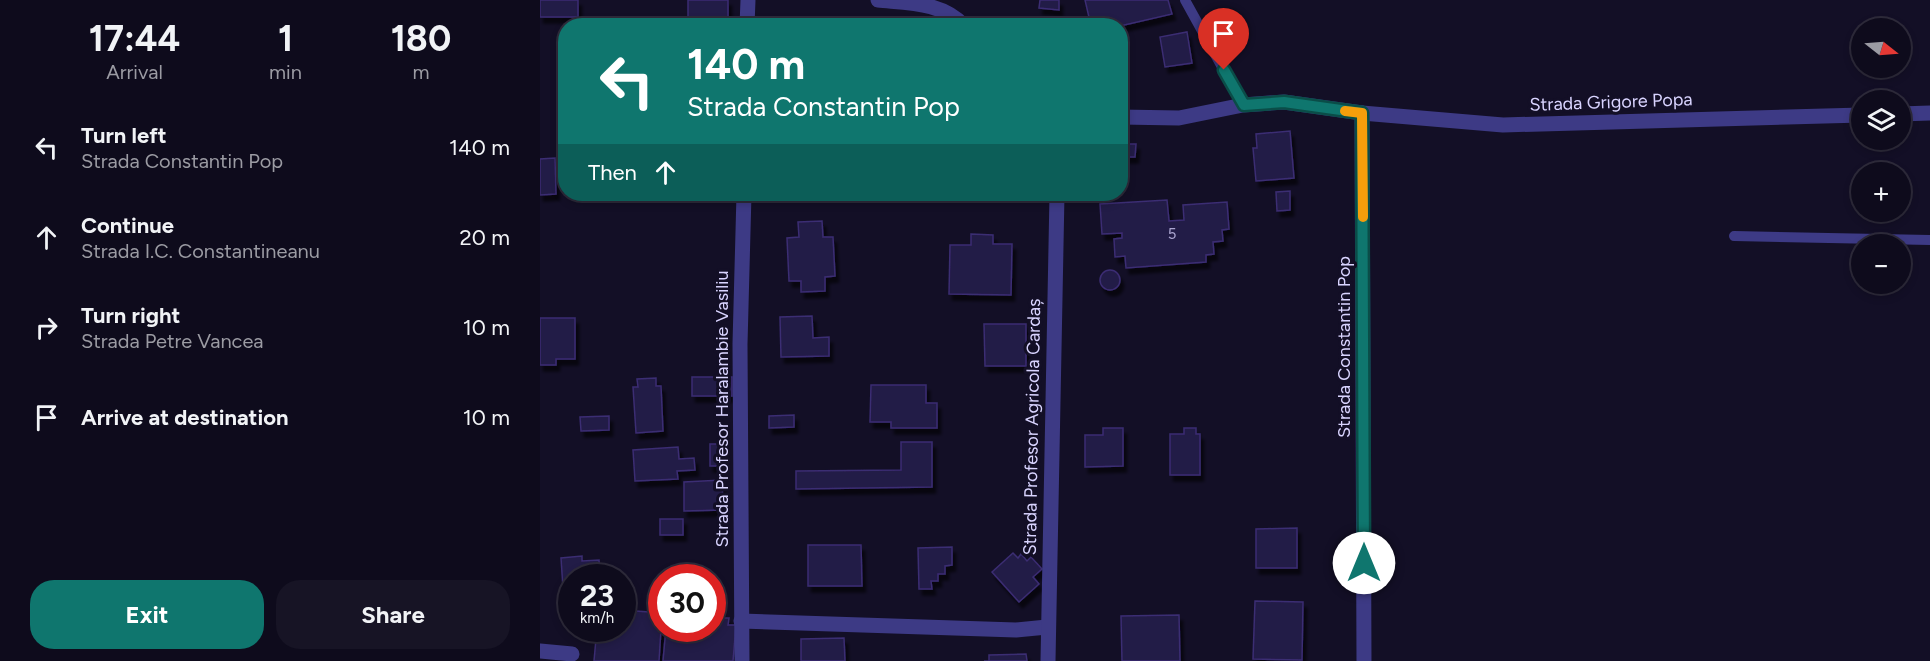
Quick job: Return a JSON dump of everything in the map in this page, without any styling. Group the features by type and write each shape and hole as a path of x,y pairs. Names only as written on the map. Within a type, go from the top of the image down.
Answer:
{"street":[{"path":"747,18 748,0"},
{"path":"878,0 923,4 946,12 954,18"},
{"path":"1128,117 1179,118 1244,105 1284,102 1362,113"},
{"name":"Strada Grigore Popa","path":"1362,113 1503,125 1851,115"},
{"name":"Strada Constantin Pop","path":"1362,113 1364,661"},
{"path":"1911,114 1930,113"},
{"name":"Strada Profesor Haralambie Vasiliu","path":"741,661 740,344 744,201"},
{"name":"Strada Profesor Agricola Cardaș","path":"1048,661 1057,201"},
{"path":"741,621 1016,630 1047,627"},
{"path":"540,651 572,654"}],"lane":[{"path":"1185,0 1244,105"},
{"path":"1734,236 1930,240"}],"building":[{"path":"540,0 578,0 578,17 540,17"},
{"path":"688,0 728,0 728,18 688,18"},
{"path":"1040,0 1059,0 1059,10 1039,8"},
{"path":"1085,0 1168,0 1172,14 1128,24 1128,18 1089,18"},
{"path":"1187,32 1192,63 1165,67 1160,37"},
{"path":"1290,131 1294,178 1256,181 1253,148 1257,148 1256,134"},
{"path":"1128,144 1136,144 1135,157 1128,157"},
{"path":"555,158 556,194 540,195 540,159"},
{"path":"1290,191 1290,210 1277,211 1276,192"},
{"path":"1167,200 1169,221 1184,220 1183,205 1227,202 1229,229 1222,230 1223,241 1213,242 1214,254 1206,255 1206,262 1126,268 1125,256 1115,257 1114,239 1122,238 1122,233 1102,234 1100,204"},
{"path":"822,221 823,237 833,237 835,276 825,277 825,291 801,292 801,281 789,281 787,238 799,237 798,222"},
{"path":"971,234 993,235 993,244 1012,244 1011,295 949,294 950,245 971,245"},
{"path":"1110,270 1117,273 1120,280 1117,287 1110,290 1103,287 1100,280 1103,273"},
{"path":"812,316 813,338 829,337 829,356 781,357 780,317"},
{"path":"540,318 575,318 575,359 556,359 556,365 540,365"},
{"path":"984,324 1026,324 1026,366 985,366"},
{"path":"692,377 732,377 732,396 692,396"},
{"path":"656,378 656,386 661,386 663,431 636,433 633,387 638,387 637,379"},
{"path":"871,385 926,385 926,403 937,403 937,428 891,428 891,422 870,422"},
{"path":"794,415 794,427 769,428 769,416"},
{"path":"609,416 609,430 581,431 580,417"},
{"path":"1103,428 1123,428 1123,466 1085,467 1085,435 1103,435"},
{"path":"1184,428 1196,428 1196,434 1200,434 1200,475 1170,475 1170,434 1184,434"},
{"path":"901,442 932,442 932,487 796,489 796,471 901,470"},
{"path":"710,444 724,444 723,466 710,466"},
{"path":"678,447 679,459 694,458 695,470 677,471 678,479 635,481 633,450"},
{"path":"722,480 723,510 684,511 684,482"},
{"path":"660,519 683,519 683,535 660,535"},
{"path":"1297,528 1297,568 1256,568 1256,529"},
{"path":"808,545 861,545 862,586 808,586"},
{"path":"952,547 952,565 945,566 945,574 938,574 938,581 931,581 932,589 919,589 918,548"},
{"path":"1013,553 1018,558 1021,554 1027,561 1031,557 1042,569 1033,577 1039,584 1019,602 992,572"},
{"path":"582,556 582,561 599,560 599,564 561,564 561,558"},
{"path":"1255,601 1303,602 1302,660 1253,659"},
{"path":"636,611 648,612 648,642 660,642 659,661 594,661 596,642 636,642"},
{"path":"1179,615 1180,661 1122,661 1121,616"},
{"path":"726,618 729,618 728,625 736,625 733,661 663,661 665,642 726,642"},
{"path":"844,638 845,661 801,661 801,639"},
{"path":"1026,654 1027,661 989,661 989,655"}],"slow traffic":[{"path":"1345,111 1362,113 1363,217"}],"route":[{"path":"1224,70 1244,105 1284,102 1362,113 1364,563"}]}
